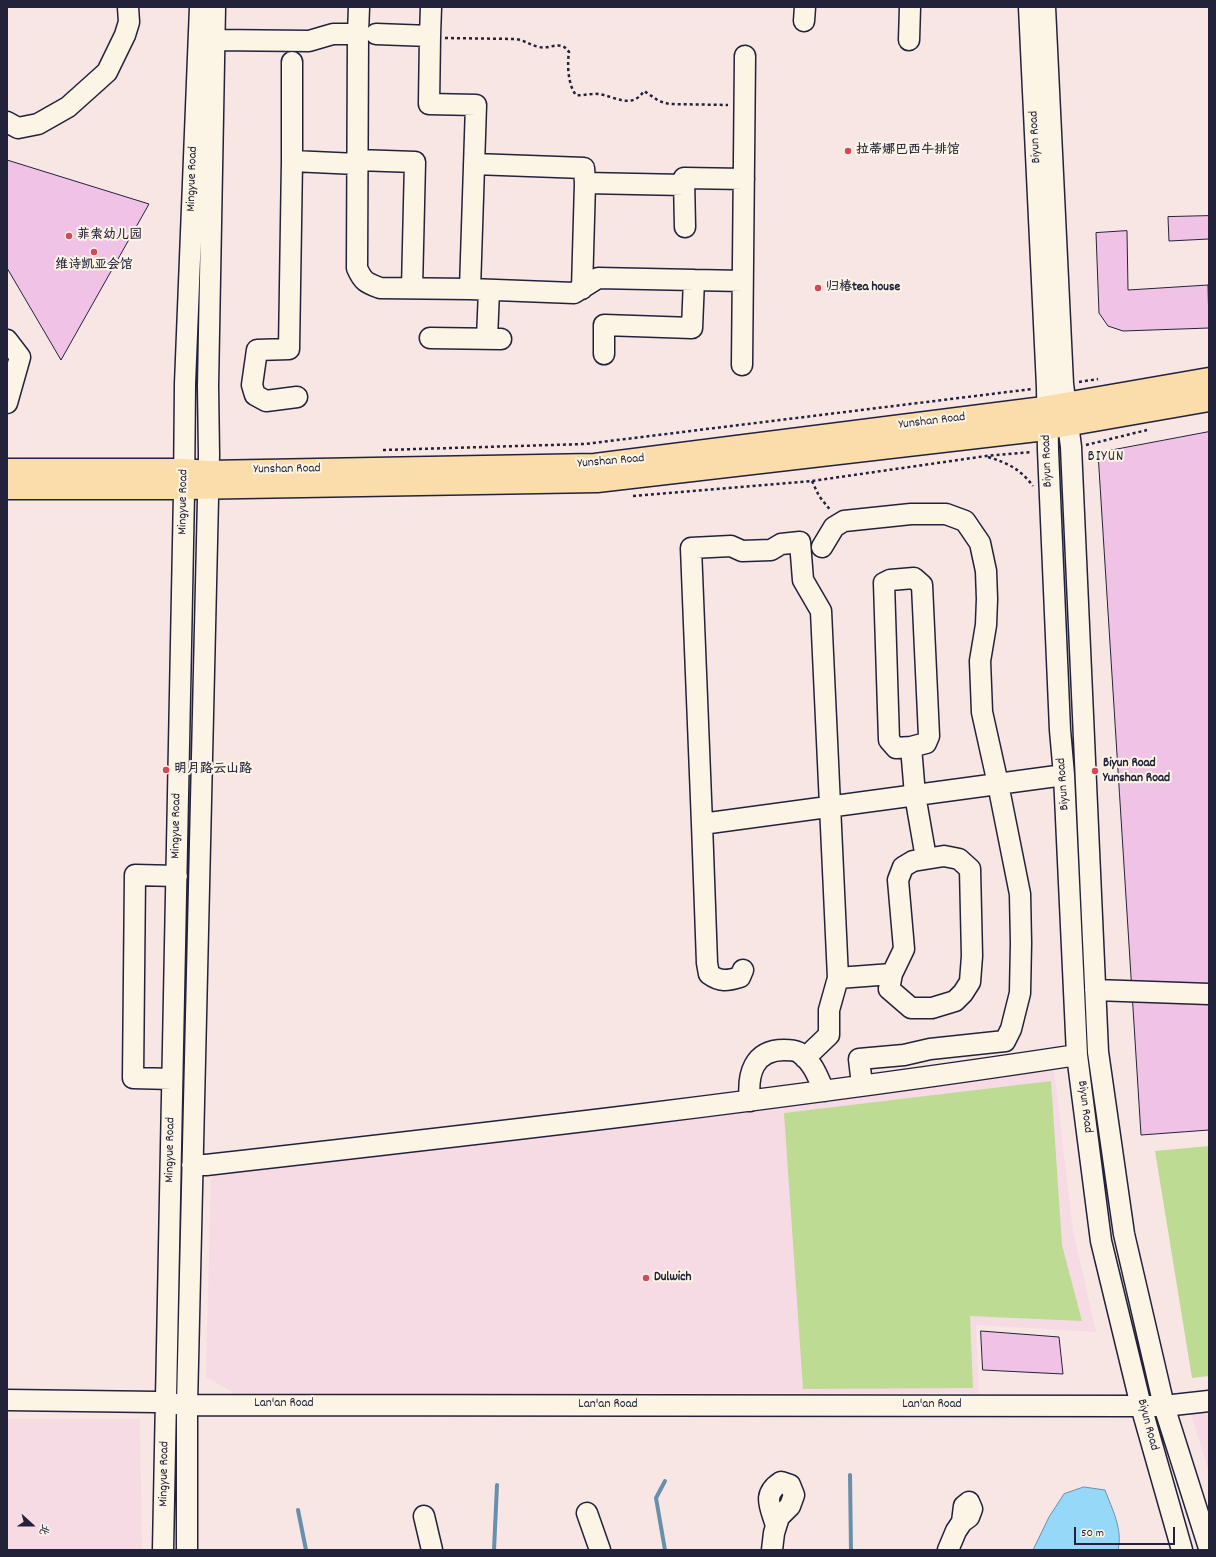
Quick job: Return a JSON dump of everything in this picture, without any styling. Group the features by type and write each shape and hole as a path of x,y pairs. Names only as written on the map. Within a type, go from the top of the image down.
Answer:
{"main road":[{"name":"Yunshan Road","path":"7,470 207,479 595,466 1056,406 1209,379"},
{"name":"Yunshan Road","path":"1056,406 1209,400"},
{"name":"Yunshan Road","path":"7,488 184,479"}],"street":[{"path":"7,122 18,128 38,124 68,107 107,72 125,35 129,22 128,7"},
{"name":"Mingyue Road","path":"164,1550 185,384 200,7"},
{"name":"Mingyue Road","path":"187,1550 187,1405 216,7"},
{"path":"359,7 367,34 357,162 357,268 361,278 380,288 574,293 598,278 742,280"},
{"path":"430,338 494,339 479,290 474,164 476,105 429,104 431,7"},
{"path":"909,40 910,7"},
{"name":"Biyun Road","path":"1030,7 1056,406 1071,447 1098,1052 1124,1234 1164,1406 1209,1548"},
{"name":"Biyun Road","path":"1045,7 1056,406 1060,730 1064,775 1077,1055 1101,1241 1141,1406 1182,1550"},
{"path":"215,40 310,40 333,34 430,37"},
{"path":"742,365 745,56"},
{"path":"292,62 289,348 256,350 252,385 255,395 266,401 297,397"},
{"path":"292,162 415,162 412,288"},
{"path":"474,164 584,168 585,183 582,288"},
{"path":"684,227 684,178 744,180"},
{"path":"585,183 684,186"},
{"path":"604,354 604,325 692,328 694,280"},
{"path":"7,340 20,357 7,403"},
{"path":"822,547 834,527 844,521 911,514 946,514 965,521 980,543 986,571 987,599 986,625 980,661 982,712 1020,894 1020,993 1011,1028 1005,1040 1012,1064"},
{"path":"743,970 740,977 731,980 716,980 709,974 707,963 691,548 731,546 742,551 771,550 781,544 800,542 803,580 821,611 838,978 829,1010 829,1035 805,1058"},
{"path":"914,578 922,585 929,736 926,742 911,747 896,748 889,740 884,583 890,580 914,578"},
{"path":"911,747 915,795 926,858"},
{"path":"702,824 1064,775"},
{"path":"944,856 959,859 970,869 972,956 970,982 964,993 955,1001 932,1008 911,1008 889,989 892,974 904,949 898,880 903,867 913,861 926,858 944,856"},
{"path":"172,1080 133,1078 135,875 176,876"},
{"path":"838,978 892,974"},
{"path":"1095,990 1209,994"},
{"path":"862,1085 859,1059 904,1055 930,1048 1005,1040"},
{"path":"750,1100 749,1079 753,1067 759,1059 770,1051 791,1050 801,1053 814,1068 824,1090"},
{"path":"192,1165 517,1130 1077,1055"},
{"name":"Lan'an Road","path":"7,1400 166,1402 187,1405 1141,1406 1164,1406 1209,1401"},
{"path":"587,1513 600,1550"},
{"path":"424,1516 432,1550"},
{"path":"948,1550 956,1531 962,1522"},
{"path":"772,1550 776,1526"}],"path":[{"path":"430,37 515,39 524,40 539,47 559,45 564,47 569,52 568,59 570,78 573,91 576,95 601,94 624,102 634,100 641,96 644,92 669,104 745,106"},
{"name":"Yunshan Road","path":"379,450 585,444 1056,406 1100,379"},
{"path":"986,456 1008,463 1025,476 1034,488"},
{"path":"812,481 819,496 830,510 844,521"}],"shaded area":[{"name":"Dulwich","path":"1054,1070 1073,1231 1096,1332 976,1325 979,1393 235,1394 206,1377 211,1170 667,1121"},
{"path":"1209,1412 1209,1473 1191,1414"},
{"path":"7,1419 140,1419 142,1550 7,1550"}],"green space":[{"path":"1051,1081 1062,1245 1082,1321 970,1316 973,1388 803,1389 784,1113"},
{"path":"1209,1146 1209,1376 1192,1378 1155,1151"}],"water":[{"path":"1084,1487 1105,1490 1118,1527 1118,1550 1033,1550 1049,1517 1064,1494"}],"building":[{"name":"菲索幼儿园","path":"7,160 149,204 61,360 7,268"},
{"path":"1209,216 1209,239 1169,241 1168,217"},
{"path":"1127,231 1128,290 1208,285 1209,328 1123,331 1108,326 1099,313 1096,233"},
{"path":"1209,432 1209,1130 1141,1135 1098,453"},
{"path":"981,1331 1059,1337 1063,1374 983,1370"}],"waterway":[{"path":"850,1475 851,1550"},
{"path":"665,1481 656,1498 665,1550"},
{"path":"494,1550 497,1485"},
{"path":"298,1510 306,1550"}],"place":[{"name":"拉蒂娜巴西牛排馆","path":"848,151"},
{"name":"菲索幼儿园","path":"69,236"},
{"name":"维诗凯亚会馆","path":"94,252"},
{"name":"归椿tea house","path":"818,288"},
{"name":"明月路云山路","path":"166,770"},
{"name":"Biyun Road Yunshan Road","path":"1095,771"},
{"name":"Dulwich","path":"646,1278"}],"district":[{"name":"BIYUN","path":"1106,458"}]}
